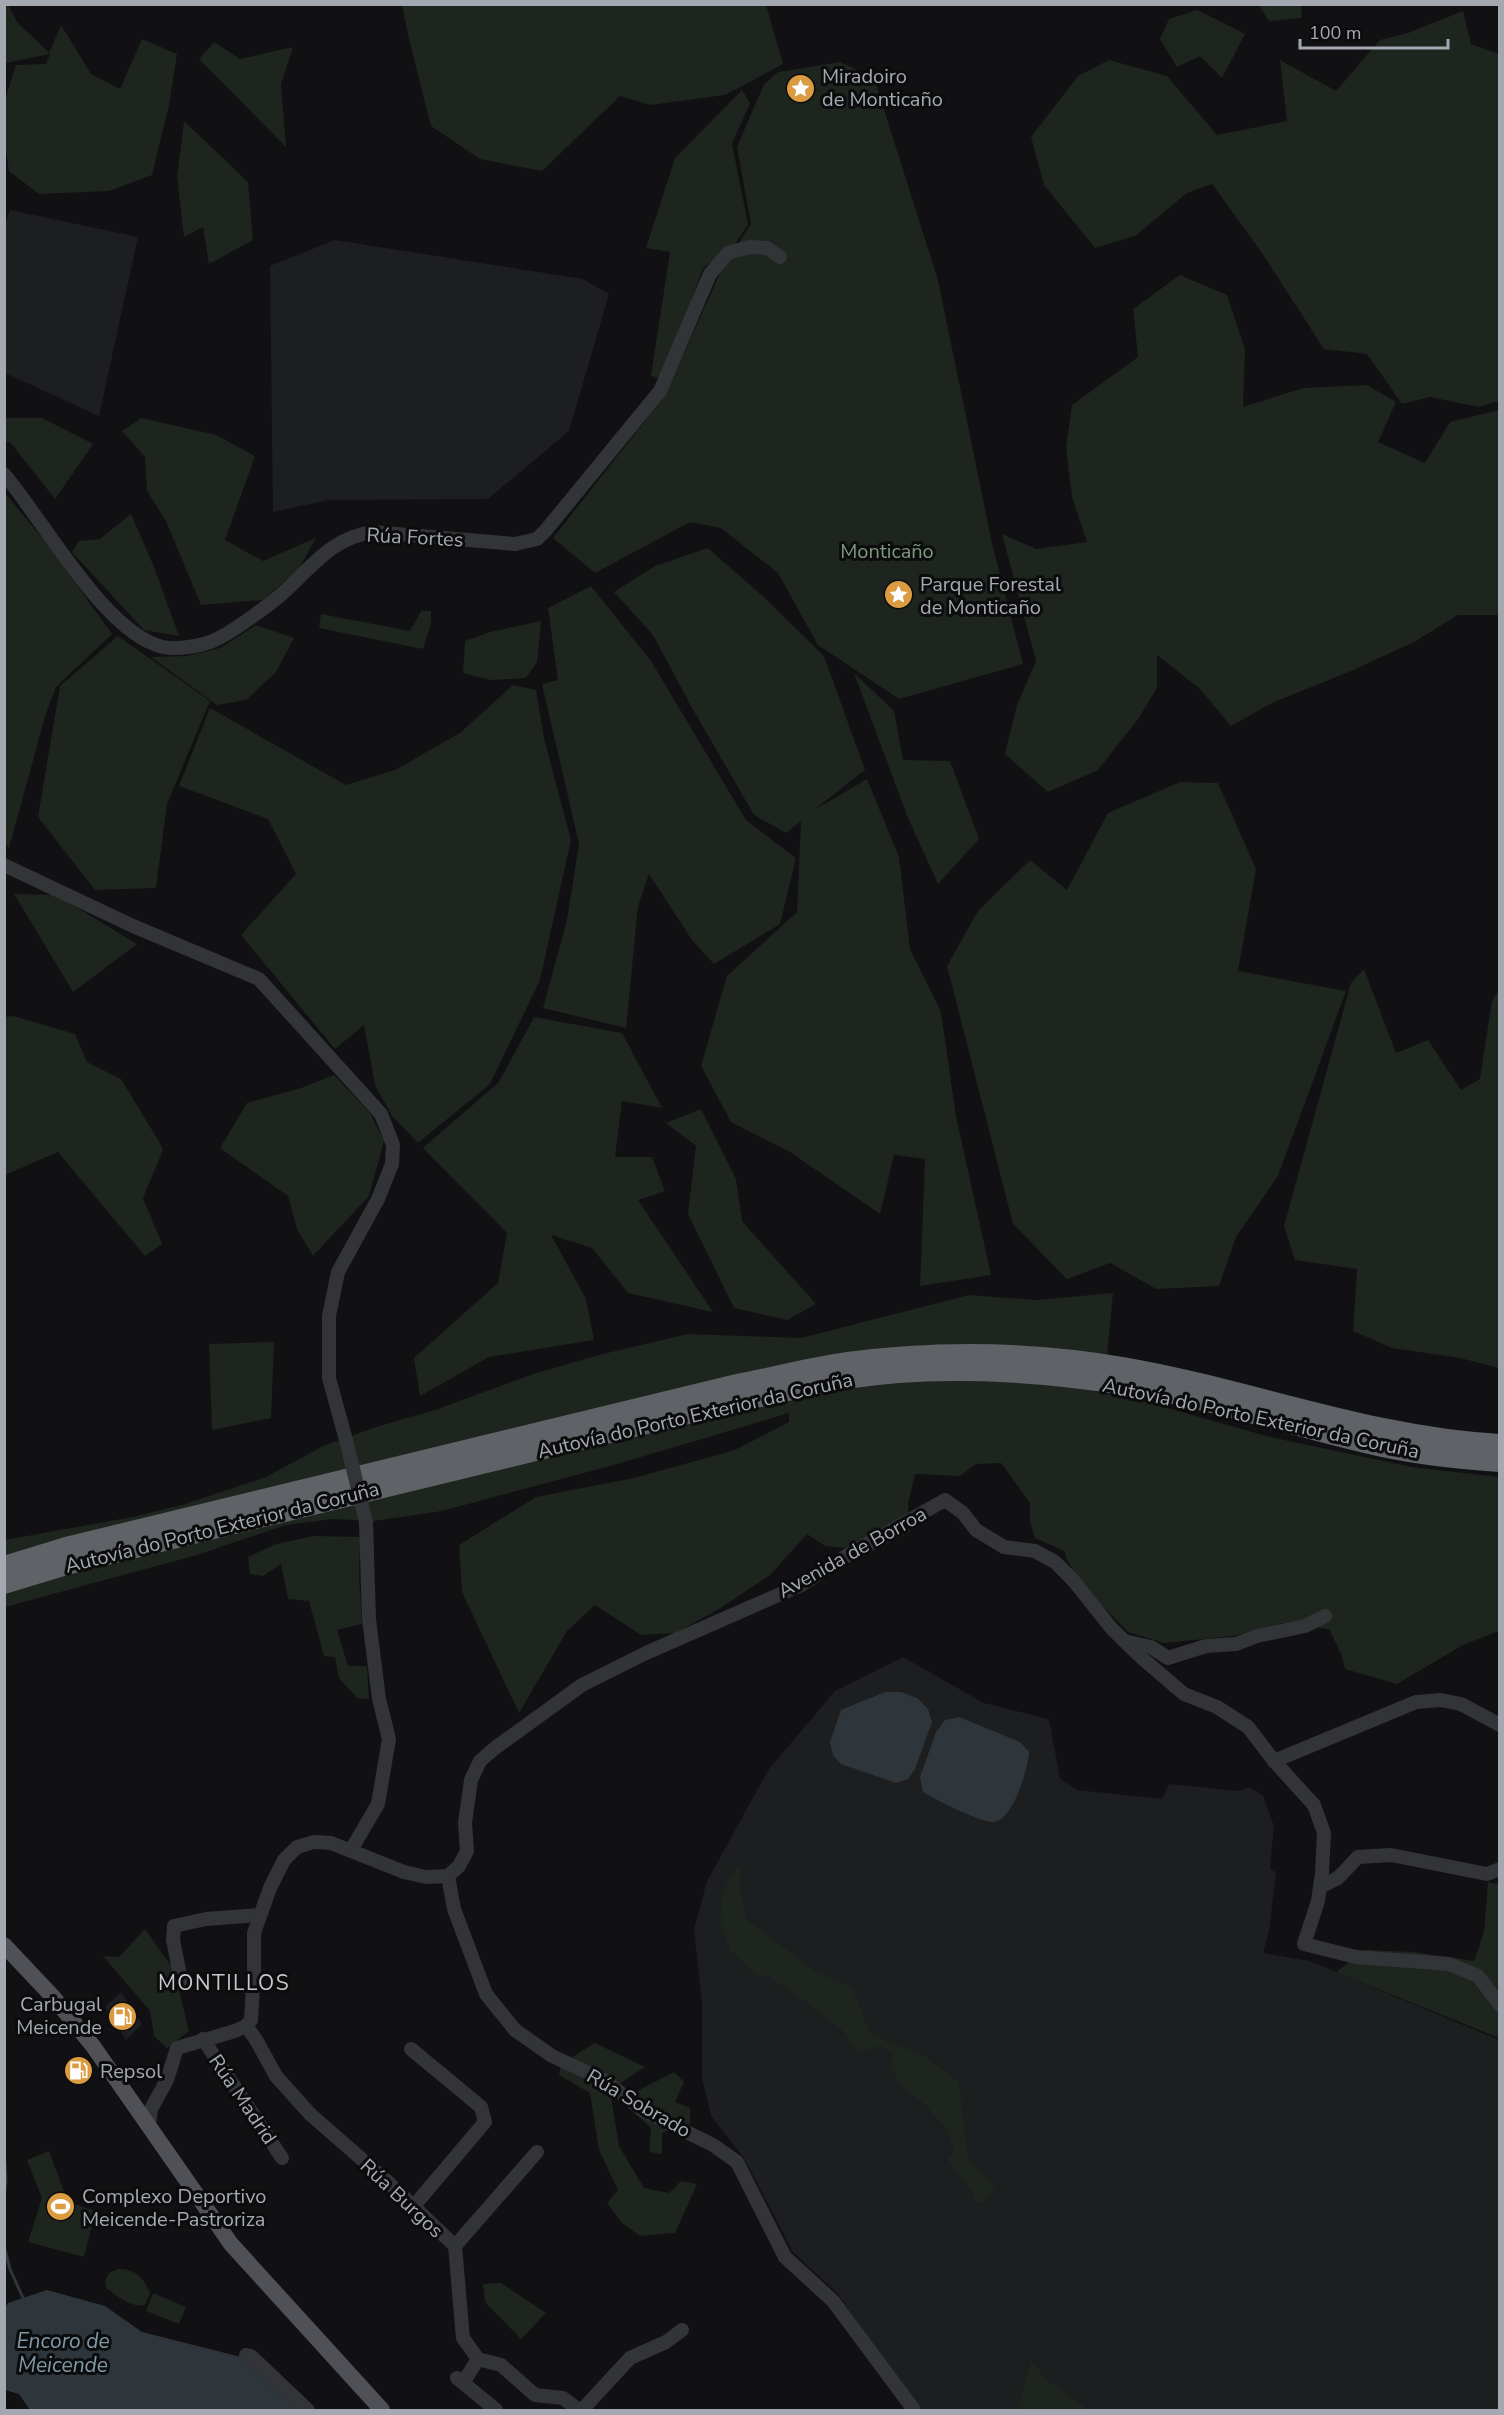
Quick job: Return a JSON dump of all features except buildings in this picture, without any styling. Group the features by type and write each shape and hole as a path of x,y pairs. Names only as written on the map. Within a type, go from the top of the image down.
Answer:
{"highway":[{"name":"Autovía do Porto Exterior da Coruña","path":"4,1566 77,1545 737,1384 847,1362 917,1355 1036,1356 1123,1367 1228,1389 1370,1427 1455,1442 1500,1444"},
{"name":"Autovía do Porto Exterior da Coruña","path":"4,1584 82,1561 741,1401 849,1379 918,1372 1035,1373 1120,1384 1224,1406 1367,1444 1453,1459 1500,1461"}],"main road":[{"path":"4,1945 63,2009 149,2124 191,2190 231,2244 382,2410"}],"street":[{"name":"Rúa Fortes","path":"4,474 82,581 122,622 141,636 163,647 191,646 217,639 282,593 317,560 352,535 373,532 515,544 537,539 660,391 710,274 728,253 749,248 767,248 780,257"},
{"path":"4,865 133,926 259,979 381,1114 393,1145 392,1164 378,1199 338,1272 329,1316 329,1378 366,1522 369,1619 379,1699 389,1738 378,1804 351,1850"},
{"name":"Avenida de Borroa","path":"448,1876 459,1866 467,1851 465,1823 471,1780 480,1761 524,1727 582,1685 677,1639 801,1585 851,1553 945,1500 963,1513 976,1530 1005,1547 1035,1551 1055,1562 1073,1580 1112,1629 1184,1694 1217,1707 1248,1727 1274,1761 1314,1805 1324,1833 1320,1887 1304,1944 1356,1957 1449,1964 1478,1976 1500,2005"},
{"path":"1124,1641 1151,1647 1168,1658 1206,1646 1236,1644 1257,1636 1305,1626 1325,1616"},
{"path":"1274,1761 1416,1702 1441,1700 1461,1704 1500,1725"},
{"path":"149,2124 151,2109 167,2080 177,2048 246,2026 251,2020 254,1933 259,1915 284,1860 297,1847 314,1842 331,1843 404,1872 426,1877 448,1876"},
{"path":"1320,1887 1338,1878 1358,1857 1391,1855 1487,1874 1500,1869"},
{"name":"Rúa Sobrado","path":"448,1876 454,1909 486,1994 515,2030 552,2055 604,2080 644,2111 713,2145 737,2163 784,2257 833,2301 914,2410"},
{"path":"181,1980 173,1940 174,1926 206,1919 259,1915"},
{"name":"Rúa Burgos","path":"246,2026 276,2076 310,2114 455,2247 463,2338 478,2359"},
{"name":"Rúa Madrid","path":"203,2039 282,2158"},
{"path":"411,2049 481,2107 485,2122 413,2207"},
{"path":"135,2105 146,2103 159,2096"},
{"path":"455,2247 537,2152"},
{"path":"496,2410 460,2380 478,2359 501,2365 535,2395 563,2398 580,2410 630,2358 666,2342 682,2330"},
{"path":"246,2355 251,2356 308,2410"}],"shaded area":[{"path":"10,210 138,237 99,416 5,373 4,227"},
{"path":"335,240 583,279 609,294 569,431 488,499 329,500 273,512 270,266"},
{"path":"903,1657 984,1703 1049,1719 1060,1779 1077,1790 1162,1799 1169,1784 1239,1791 1250,1787 1263,1796 1274,1826 1270,1868 1276,1873 1269,1932 1263,1953 1310,1961 1499,2040 1499,2410 918,2410 838,2294 793,2252 744,2158 711,2116 702,2078 702,2004 694,1929 707,1881 769,1769 835,1691"},
{"name":"Carbugal Meicende","path":"121,1992 142,2024 126,2040 105,2007"}],"green space":[{"path":"5,4 8,5 17,22 49,53 61,25 91,74 120,89 142,39 177,54 169,105 152,175 109,191 39,194 9,171 5,142 5,100 16,65 46,64 50,54 5,65"},
{"path":"402,5 766,5 783,64 725,95 650,105 620,96 542,171 480,159 431,126"},
{"path":"1259,5 1301,5 1302,18 1269,21"},
{"path":"1197,10 1245,34 1222,78 1200,56 1177,67 1160,39 1169,19"},
{"path":"1463,11 1471,44 1499,54 1499,401 1478,407 1430,397 1402,404 1367,354 1324,349 1262,253 1212,184 1187,193 1135,236 1095,248 1044,185 1031,137 1078,76 1109,60 1167,76 1217,135 1287,121 1280,60 1336,91 1380,40 1408,33"},
{"path":"214,42 240,59 293,47 281,84 286,147 199,59"},
{"name":"Monticaño","path":"840,62 874,78 938,280 992,543 1023,664 899,699 818,645 778,573 721,528 690,522 595,573 553,538 664,397 722,269 751,224 737,147 764,84 778,72"},
{"path":"742,90 750,103 732,144 748,224 734,246 703,268 663,379 651,376 670,252 646,248 675,158"},
{"path":"184,121 248,182 253,240 209,264 203,227 184,237 177,177"},
{"path":"1180,275 1227,295 1245,349 1243,407 1303,388 1367,385 1396,402 1378,442 1425,463 1450,422 1499,410 1499,615 1458,615 1414,642 1351,671 1274,702 1231,726 1200,689 1157,655 1157,688 1138,719 1098,770 1048,792 1005,754 1017,705 1036,661 1002,534 1036,549 1087,542 1072,497 1066,447 1072,405 1138,357 1133,309"},
{"path":"5,418 42,418 93,444 55,499 10,442 5,441"},
{"path":"141,418 216,435 255,456 225,540 263,561 316,538 299,569 263,600 201,605 166,521 147,491 145,457 122,431"},
{"path":"4,492 48,545 112,634 56,687 46,713 9,848 4,841"},
{"path":"131,514 154,567 179,636 144,630 72,552 79,541 100,539"},
{"path":"708,548 767,600 824,656 865,770 814,810 867,779 899,857 910,949 941,1012 956,1116 991,1275 920,1286 925,1159 894,1155 880,1214 790,1152 731,1122 701,1066 727,976 797,912 801,821 786,833 754,815 653,635 614,592 655,566"},
{"path":"591,586 651,661 746,820 796,858 780,924 714,964 692,940 649,874 638,906 626,1028 543,1008 567,920 579,844 542,684 558,680 548,608"},
{"path":"421,611 431,611 431,624 423,649 319,628 321,614 410,631"},
{"path":"541,621 537,662 526,678 490,680 463,673 465,641 490,632"},
{"path":"256,625 294,638 276,672 246,700 217,705 151,657 187,656 220,648"},
{"path":"118,636 210,701 167,804 156,888 95,890 38,817 60,686"},
{"path":"854,673 894,711 903,760 950,761 979,839 938,884 908,818"},
{"path":"513,685 536,690 544,738 571,840 540,980 490,1084 418,1143 392,1116 375,1085 364,1025 335,1049 241,935 296,874 268,819 179,786 210,708 346,785 395,770 460,733"},
{"path":"1180,782 1218,783 1256,869 1238,971 1346,991 1278,1176 1236,1237 1219,1286 1156,1289 1110,1263 1067,1279 1013,1224 947,966 978,911 1030,860 1067,890 1108,813"},
{"path":"14,894 56,895 137,944 73,992"},
{"path":"1364,969 1396,1053 1428,1040 1461,1090 1480,1079 1492,1001 1499,990 1499,1368 1460,1358 1392,1348 1353,1331 1357,1269 1295,1260 1284,1226 1351,983"},
{"path":"13,1016 75,1034 87,1062 121,1079 158,1140 163,1150 143,1198 162,1244 145,1256 58,1152 5,1175 5,1017"},
{"path":"534,1017 622,1033 662,1108 622,1101 615,1157 652,1157 665,1191 638,1200 713,1312 628,1293 592,1248 551,1235 586,1299 594,1340 489,1357 420,1396 414,1358 498,1283 507,1233 423,1148 499,1082"},
{"path":"334,1075 370,1113 384,1141 369,1196 313,1256 297,1229 288,1196 220,1148 247,1103 301,1088"},
{"path":"701,1109 736,1179 742,1221 816,1304 787,1320 734,1308 688,1214 696,1146 666,1123"},
{"path":"1113,1293 1107,1357 1093,1391 1136,1399 1270,1437 1412,1467 1499,1477 1499,1631 1463,1645 1397,1684 1345,1669 1342,1656 1329,1629 1282,1623 1234,1636 1164,1643 1128,1632 1089,1592 1068,1562 1064,1551 1035,1538 1030,1521 1030,1503 1001,1463 976,1464 960,1476 915,1474 908,1504 910,1532 873,1551 825,1546 807,1534 770,1575 719,1609 675,1633 641,1635 595,1605 567,1631 519,1713 462,1592 459,1545 536,1497 634,1478 735,1450 789,1422 789,1413 614,1465 442,1511 374,1521 333,1519 286,1525 197,1555 5,1607 5,1540 132,1517 182,1505 266,1477 323,1446 376,1427 435,1410 536,1373 603,1354 688,1334 801,1338 969,1295 1036,1300"},
{"path":"274,1342 271,1418 212,1430 209,1344"},
{"path":"314,1536 360,1537 359,1575 362,1624 337,1630 348,1666 367,1666 369,1699 357,1698 339,1678 335,1657 324,1656 309,1601 288,1599 281,1564 263,1576 250,1574 248,1557 276,1544"},
{"path":"736,1867 742,1869 739,1882 747,1920 815,1971 852,1987 871,2035 923,2055 959,2082 968,2158 995,2188 985,2202 976,2203 970,2189 947,2159 955,2152 944,2126 924,2104 901,2086 890,2066 893,2054 879,2046 858,2054 844,2032 768,1976 756,1975 730,1950 720,1924 722,1893"},
{"path":"1488,1882 1499,1884 1499,2038 1336,1972 1366,1950 1414,1952 1474,1961 1484,1932"},
{"path":"145,1929 174,1970 189,2031 167,2048 154,2036 150,2011 103,1956 119,1957"},
{"path":"595,2043 645,2067 610,2090 619,2146 644,2188 669,2193 681,2181 697,2184 675,2233 640,2236 622,2223 607,2203 618,2190 599,2150 590,2093 559,2075 561,2064"},
{"path":"674,2072 684,2082 675,2102 690,2108 690,2124 662,2133 662,2154 649,2152 651,2128 620,2100"},
{"name":"Complexo Deportivo Meicende-Pastroriza","path":"49,2151 68,2202 96,2211 84,2257 28,2242 42,2198 27,2160"},
{"path":"118,2269 130,2270 145,2282 150,2293 145,2305 129,2303 106,2288 105,2281 109,2273"},
{"path":"501,2283 546,2313 521,2339 485,2302 483,2284"},
{"path":"153,2293 186,2307 179,2324 146,2311"},
{"path":"1031,2361 1048,2381 1090,2410 1017,2410"}],"water":[{"path":"885,1692 901,1692 917,1698 928,1709 932,1722 915,1769 908,1779 896,1783 841,1764 833,1755 830,1742 841,1710"},
{"path":"959,1717 1020,1742 1029,1752 1026,1770 1013,1805 1000,1820 986,1821 923,1792 920,1777 936,1732 945,1720"},
{"name":"Encoro de Meicende","path":"47,2290 105,2306 142,2332 245,2358 299,2410 30,2410 19,2394 5,2390 4,2310 8,2303"}],"waterway":[{"path":"4,2151 6,2180 4,2196"},
{"path":"4,2246 10,2269 23,2298"}],"place":[{"name":"Miradoiro de Monticaño","path":"801,88"},
{"name":"Parque Forestal de Monticaño","path":"899,595"},
{"name":"Carbugal Meicende","path":"123,2016"},
{"name":"Repsol","path":"79,2071"},
{"name":"Complexo Deportivo Meicende-Pastroriza","path":"61,2207"}],"district":[{"name":"MONTILLOS","path":"224,1983"}]}
